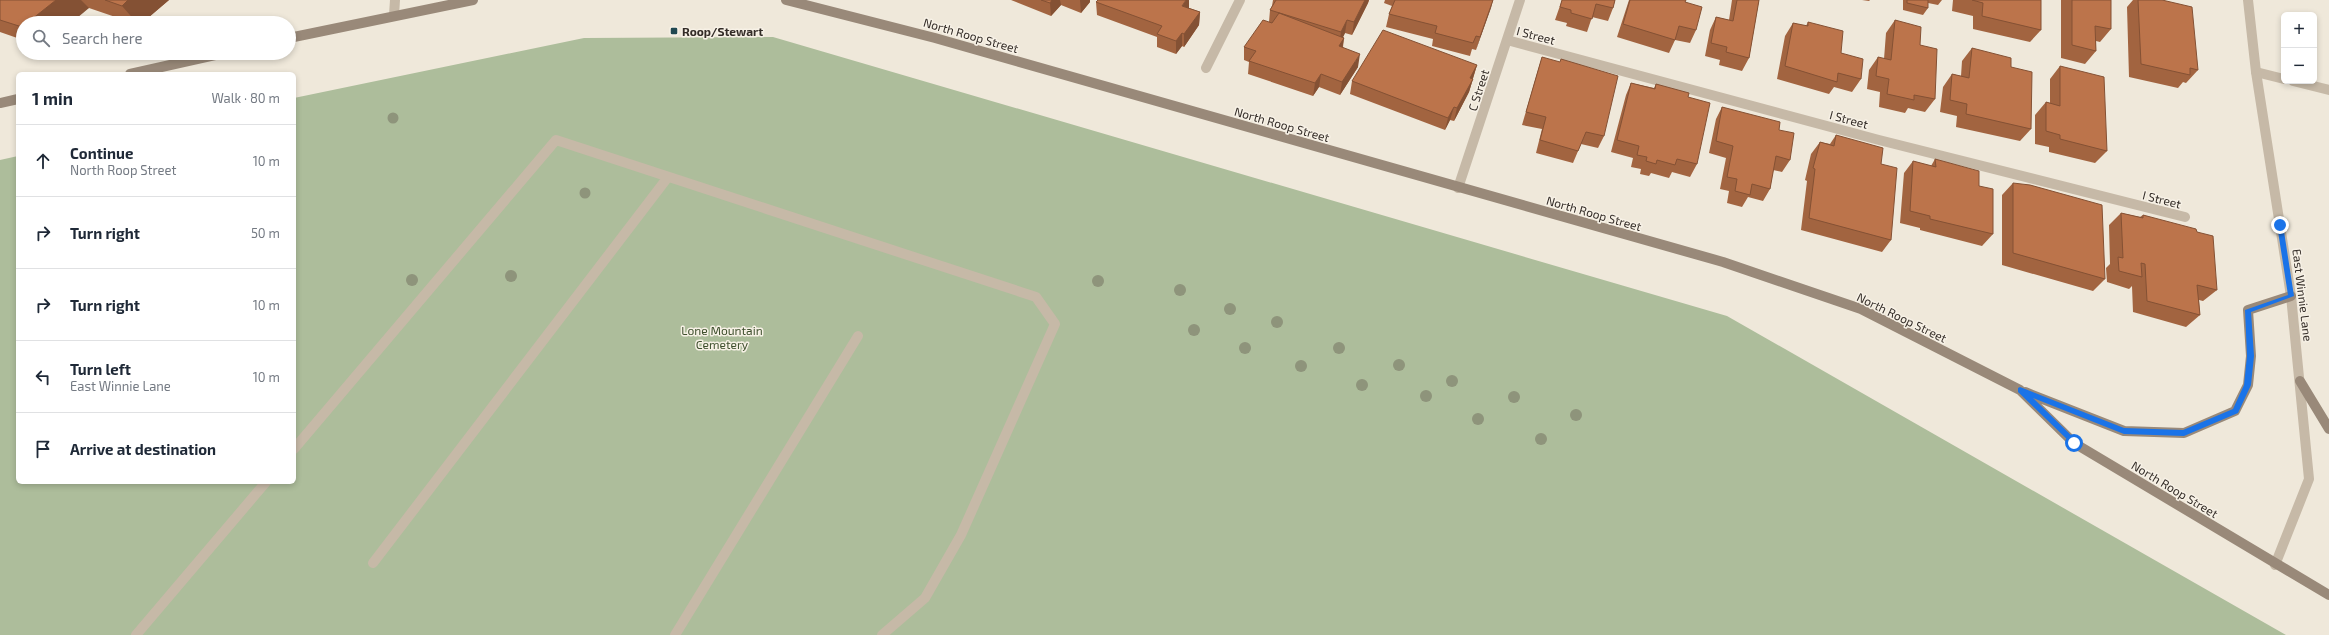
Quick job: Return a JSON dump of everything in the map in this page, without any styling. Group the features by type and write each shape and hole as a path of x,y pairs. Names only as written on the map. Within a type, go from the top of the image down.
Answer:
{"main road":[{"path":"296,36 394,15 473,0"},
{"name":"North Roop Street","path":"786,0 935,38 1458,188 1723,262 1861,309 2020,390 2074,443 2275,565 2329,595"},
{"path":"139,72 193,60"},
{"path":"0,103 16,99"},
{"path":"2020,390 2124,431 2184,433 2235,411 2248,385 2251,356 2248,310 2291,296"},
{"path":"2300,381 2329,429"}],"street":[{"path":"394,15 395,0"},
{"path":"1206,68 1240,0"},
{"name":"C Street","path":"1458,188 1520,0"},
{"name":"East Winnie Lane","path":"2248,0 2256,72 2291,296 2309,479 2275,565"},
{"name":"I Street","path":"1507,40 1879,140 2185,217"},
{"path":"2256,72 2281,78"},
{"path":"2305,84 2329,90"},
{"path":"296,446 556,140 1036,296 1055,324 961,535 925,598 882,635"},
{"path":"373,563 668,177"},
{"path":"675,635 858,336"},
{"path":"136,635 264,484"}],"green space":[{"name":"Lone Mountain Cemetery","path":"773,37 1727,316 2286,635 0,635 0,160 16,156 16,484 296,484 296,98 584,38"}],"building":[{"path":"0,0 56,0 36,16 16,16 16,25 0,20"},
{"path":"105,0 128,0 122,6"},
{"path":"1041,0 1052,0 1050,3"},
{"path":"1098,0 1186,0 1182,6 1200,12 1184,34 1182,33 1176,41 1157,34 1162,26 1096,2"},
{"path":"1276,0 1365,0 1354,22 1347,20 1341,32 1270,10"},
{"path":"1395,0 1493,0 1480,37 1476,36 1473,43 1435,33 1437,26 1389,14"},
{"path":"1562,0 1615,0 1613,8 1596,4 1592,19 1571,13 1571,10 1560,7"},
{"path":"1630,0 1686,0 1685,2 1702,7 1696,30 1679,26 1675,40 1623,24"},
{"path":"1737,0 1759,0 1749,58 1726,52 1727,47 1711,43 1716,17 1733,21"},
{"path":"1907,0 1928,0 1928,8 1907,3"},
{"path":"1972,0 2041,0 2041,30 1982,16 1983,3"},
{"path":"2072,0 2111,0 2111,29 2095,26 2096,51 2072,45"},
{"path":"2138,0 2162,0 2192,7 2198,70 2190,68 2190,75 2141,64"},
{"path":"1279,13 1344,38 1339,46 1360,54 1342,82 1321,74 1315,83 1249,61 1256,51 1244,47 1263,20 1272,23"},
{"path":"1895,20 1921,27 1920,45 1937,49 1935,99 1914,95 1914,100 1887,94 1889,79 1876,76 1878,57 1891,60"},
{"path":"1808,22 1843,31 1841,53 1863,59 1861,79 1838,73 1837,82 1785,66 1793,23 1808,26"},
{"path":"1383,30 1477,65 1470,78 1473,79 1457,108 1454,107 1448,118 1352,81"},
{"path":"1972,48 2011,58 2011,67 2032,72 2031,129 1966,114 1967,104 1950,100 1952,74 1969,78"},
{"path":"1542,57 1560,62 1561,59 1618,76 1604,136 1586,132 1578,151 1540,140 1546,117 1526,112"},
{"path":"2060,66 2104,77 2107,151 2060,139 2060,135 2046,131 2046,102 2060,106"},
{"path":"1631,83 1655,89 1656,84 1689,93 1688,97 1710,103 1697,164 1677,159 1675,165 1657,160 1656,164 1646,161 1647,157 1637,155 1639,146 1617,140"},
{"path":"1722,107 1780,122 1779,130 1794,133 1790,160 1776,156 1770,189 1752,184 1750,195 1735,191 1737,179 1727,177 1733,146 1716,141"},
{"path":"1836,135 1883,148 1881,164 1897,168 1891,240 1809,218 1815,169 1813,168 1820,142 1834,146"},
{"path":"1935,159 1979,171 1979,186 1993,189 1993,234 1930,219 1930,216 1910,211 1913,161 1936,167"},
{"path":"2013,183 2030,185 2102,205 2105,279 2013,253"},
{"path":"2121,213 2143,218 2143,215 2196,229 2197,232 2213,236 2217,290 2197,285 2200,315 2147,301 2145,264 2141,263 2142,277 2119,271 2118,257 2123,258"}],"place":[{"name":"Roop/Stewart","path":"674,31"}],"route":[{"path":"2074,443 2020,390 2124,431 2184,433 2235,411 2248,385 2251,356 2248,310 2291,296 2280,225"}]}
